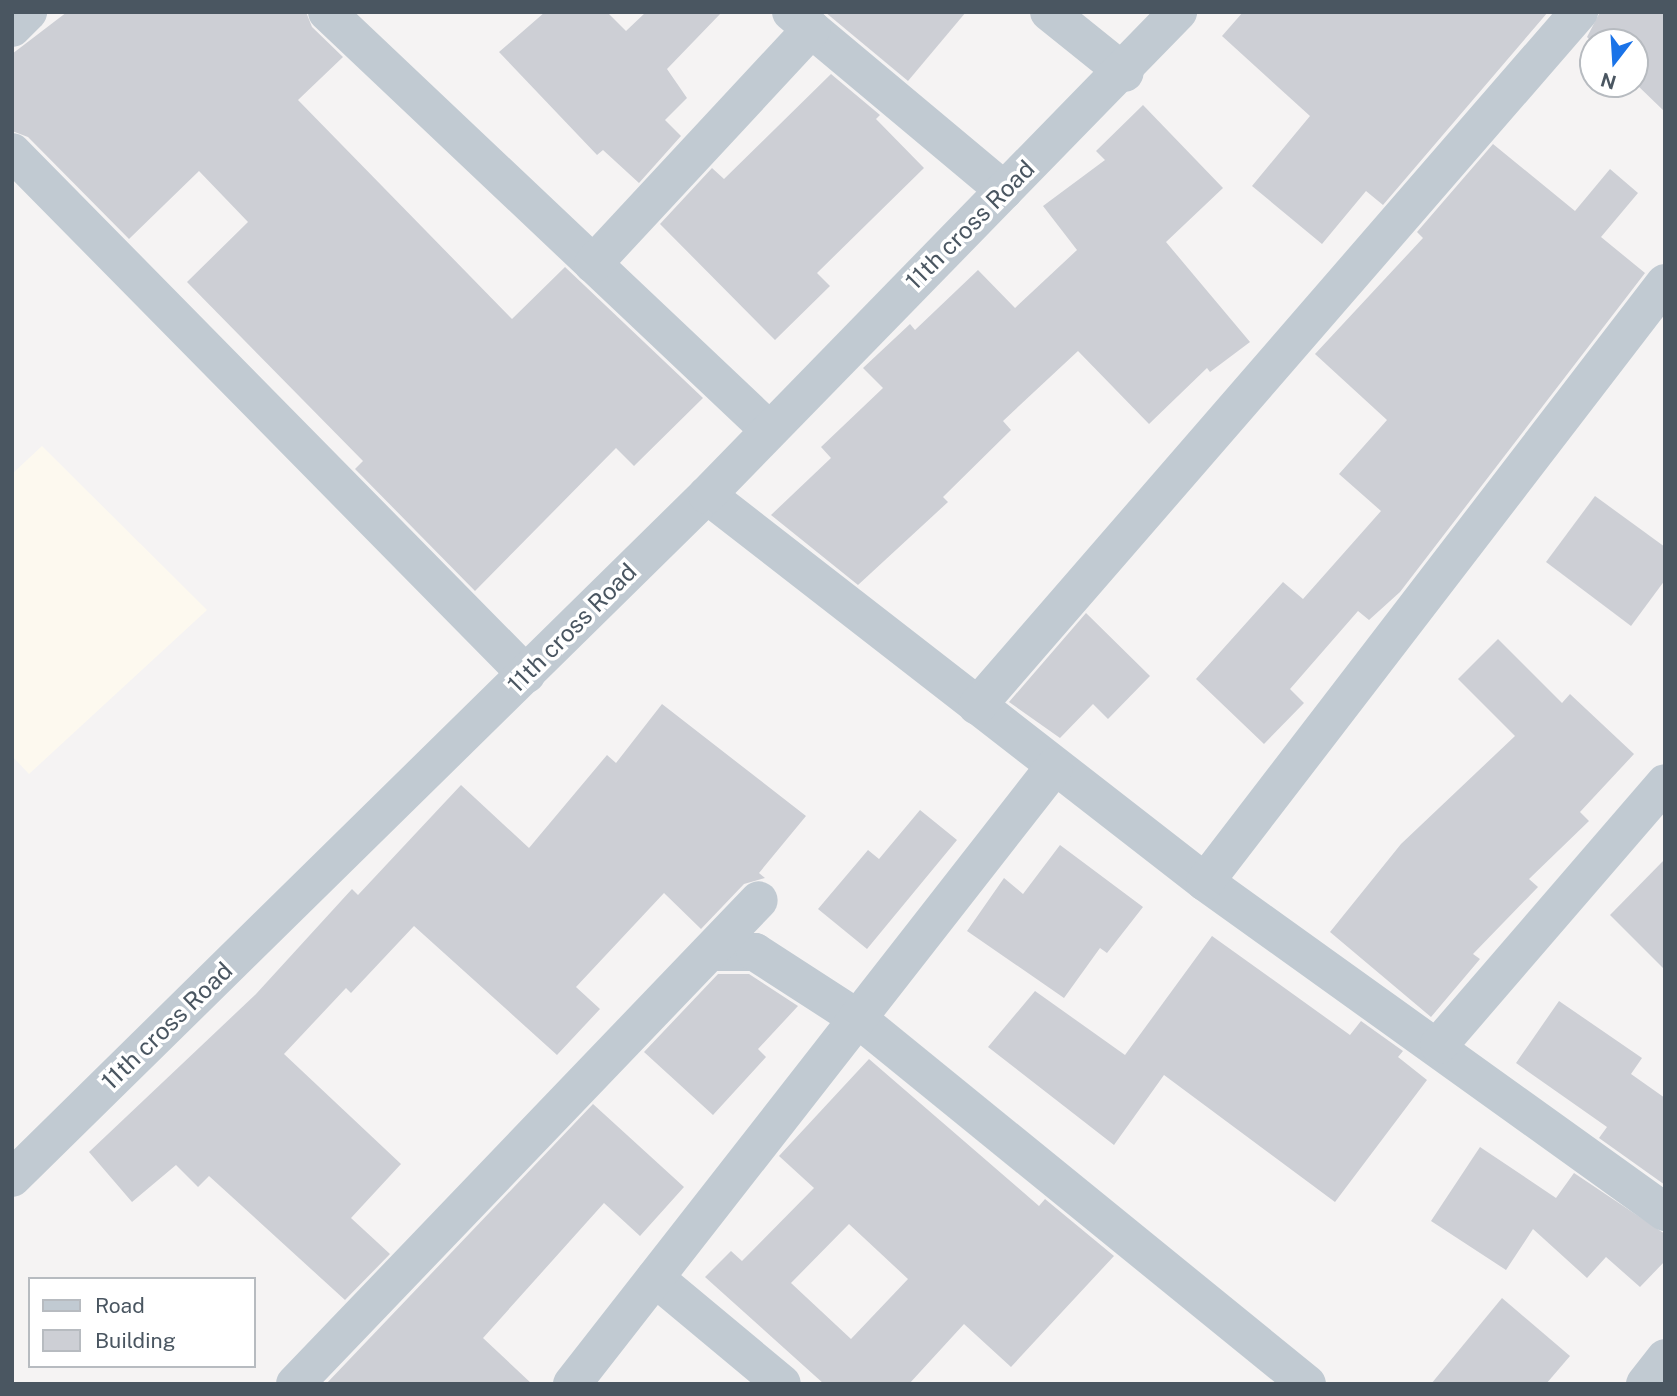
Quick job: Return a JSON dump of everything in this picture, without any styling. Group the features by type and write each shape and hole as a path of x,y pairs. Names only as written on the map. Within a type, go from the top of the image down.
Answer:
{"street":[{"path":"12,28 28,12"},
{"path":"327,12 769,430"},
{"path":"1049,12 1125,73 1178,12"},
{"path":"976,706 1579,12"},
{"path":"593,264 801,20 1004,190"},
{"name":"11th cross Road","path":"12,1178 526,674 706,495 1004,190 1125,73"},
{"path":"12,152 526,674"},
{"path":"1205,882 1665,283"},
{"path":"706,495 1205,882 1439,1045 1665,1212"},
{"path":"572,1384 1054,767"},
{"path":"1439,1045 1665,783"},
{"path":"295,1384 759,900"},
{"path":"710,952 755,951 857,1018 1307,1384"},
{"path":"654,1278 782,1384"},
{"path":"1644,1384 1665,1359"}],"shaded area":[{"path":"42,446 207,610 29,774 12,756 12,474"}],"building":[{"path":"67,12 306,12 312,27 343,57 298,100 512,319 565,267 703,398 634,466 616,448 475,591 355,469 363,461 187,282 248,222 199,171 129,239 28,137 12,131 12,54"},
{"path":"545,12 607,12 626,31 646,12 722,12 667,69 687,98 665,120 681,136 639,183 603,150 597,155 499,52"},
{"path":"825,12 966,12 908,81"},
{"path":"1243,12 1548,12 1383,205 1366,191 1322,244 1252,186 1310,116 1222,36"},
{"path":"1600,12 1665,12 1665,112 1649,97 1649,28 1592,28"},
{"path":"831,74 880,115 876,119 924,168 817,273 830,286 775,340 660,224 712,168 724,179"},
{"path":"1143,105 1223,188 1166,242 1250,342 1210,372 1207,368 1149,424 1078,351 1003,421 1011,430 943,497 948,502 858,585 771,515 831,458 821,447 883,388 863,368 910,324 915,330 978,270 1015,308 1077,250 1043,206 1105,160 1096,151"},
{"path":"1493,144 1575,211 1610,169 1638,193 1601,237 1645,273 1400,592 1369,620 1358,611 1290,689 1304,703 1264,744 1196,679 1283,582 1303,599 1381,511 1339,474 1387,420 1315,354 1423,238 1417,232"},
{"path":"1595,496 1665,547 1665,580 1631,626 1546,562"},
{"path":"1086,613 1150,676 1108,719 1093,704 1060,738 1009,702"},
{"path":"1498,639 1562,703 1570,694 1634,754 1580,812 1589,821 1529,879 1538,887 1473,954 1480,959 1431,1017 1330,932 1401,844 1515,736 1458,679"},
{"path":"662,704 806,816 759,873 765,878 744,884 701,929 664,893 576,987 600,1009 557,1055 414,926 351,993 346,988 284,1054 401,1164 351,1218 390,1254 345,1300 209,1176 198,1187 176,1165 132,1202 89,1152 256,994 352,889 358,895 461,785 529,848 607,755 616,763"},
{"path":"920,810 957,840 867,949 818,909 868,850 879,859"},
{"path":"1060,845 1143,907 1107,953 1100,948 1064,998 967,931 1004,878 1023,894"},
{"path":"1665,859 1665,970 1610,915"},
{"path":"1212,936 1350,1035 1361,1021 1403,1051 1398,1057 1427,1080 1335,1202 1164,1075 1114,1145 988,1047 1035,991 1125,1055"},
{"path":"718,974 749,974 798,1006 758,1049 766,1057 713,1115 644,1052"},
{"path":"1559,1001 1642,1058 1631,1074 1665,1098 1665,1185 1599,1138 1607,1127 1516,1063"},
{"path":"869,1059 1039,1206 1045,1199 1114,1256 1011,1367 964,1324 909,1384 824,1384 705,1277 731,1251 742,1261 814,1188 779,1156","holes":["849,1224 908,1279 851,1339 791,1283"]},
{"path":"593,1104 684,1187 640,1236 604,1203 483,1338 532,1384 326,1384"},
{"path":"1480,1147 1556,1198 1574,1173 1665,1234 1665,1261 1640,1287 1606,1257 1587,1278 1533,1229 1506,1270 1431,1221"},
{"path":"1502,1298 1570,1356 1546,1384 1431,1384"}]}
